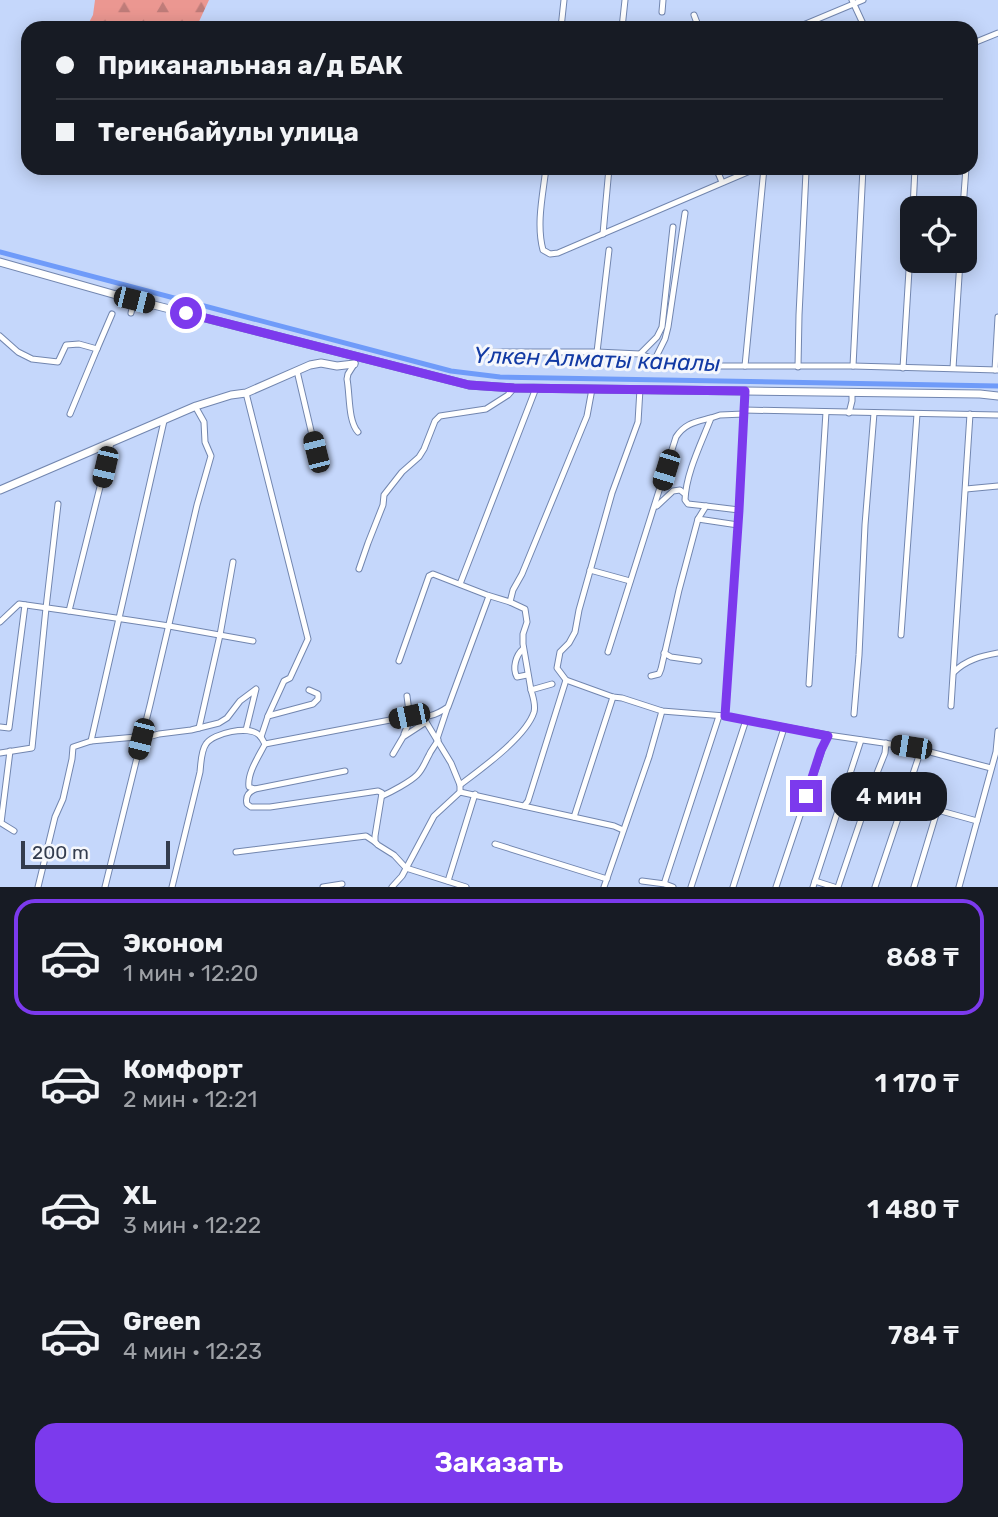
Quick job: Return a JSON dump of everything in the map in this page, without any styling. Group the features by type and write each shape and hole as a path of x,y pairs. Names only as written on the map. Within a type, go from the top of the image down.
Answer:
{"main road":[{"path":"0,262 356,360 469,385 998,396"},
{"path":"0,490 195,406 246,393 310,365 321,363 337,366 356,360"}],"street":[{"path":"562,21 564,0"},
{"path":"623,21 625,0"},
{"path":"662,12 663,0"},
{"path":"811,21 863,0"},
{"path":"853,2 862,21"},
{"path":"694,15 696,21"},
{"path":"978,41 998,33"},
{"path":"545,175 541,243 543,250 550,254 558,253 741,175"},
{"path":"603,234 608,175"},
{"path":"719,175 722,183"},
{"path":"746,366 763,175"},
{"path":"798,366 806,175"},
{"path":"853,366 863,175"},
{"path":"914,196 915,175"},
{"path":"964,196 965,175"},
{"path":"655,359 668,327 685,213"},
{"path":"640,354 657,337 662,327 673,227"},
{"path":"597,352 610,250"},
{"path":"903,368 909,273"},
{"path":"953,368 959,273"},
{"path":"131,313 134,300"},
{"path":"70,414 112,314"},
{"path":"490,352 640,354 674,366 853,366 997,370 998,317"},
{"path":"0,336 18,352 32,359 58,362 66,345 79,344 97,349"},
{"path":"356,360 347,379 351,415 354,429 358,432"},
{"path":"296,371 316,452 316,464"},
{"path":"359,569 383,505 384,495 402,472 419,457 435,421 440,416 486,409 514,388"},
{"path":"460,584 536,388"},
{"path":"510,602 587,416 592,389"},
{"path":"640,389 638,422 612,493 575,632 560,652 557,668 566,680 663,711 722,716 828,736 911,747 991,768"},
{"path":"665,884 722,716 738,525 745,391"},
{"path":"849,412 852,392"},
{"path":"246,393 308,639 268,716 261,737"},
{"path":"105,887 211,456 205,442 204,422 195,406"},
{"path":"608,652 676,436 690,423 744,412 998,415"},
{"path":"809,684 826,412"},
{"path":"854,714 874,413"},
{"path":"901,635 917,414"},
{"path":"951,706 970,414"},
{"path":"711,418 693,465 685,500 688,504 739,510"},
{"path":"91,741 164,421"},
{"path":"69,611 111,443"},
{"path":"966,489 998,486"},
{"path":"654,508 673,491 680,490 685,494"},
{"path":"0,753 32,748 58,504"},
{"path":"651,676 659,674 698,519 706,506"},
{"path":"698,519 738,525"},
{"path":"199,728 233,562"},
{"path":"590,569 630,581"},
{"path":"399,661 429,576 433,574 510,602 525,609 528,615 523,634 523,649 535,703 534,711 516,738 460,785"},
{"path":"382,796 416,777 438,740 489,596"},
{"path":"0,622 19,604 253,641"},
{"path":"0,727 9,728 25,605"},
{"path":"523,649 517,656 514,670 517,677 527,675"},
{"path":"664,653 671,657 699,661"},
{"path":"954,673 966,662 998,653"},
{"path":"524,806 528,802 566,680"},
{"path":"531,690 552,684"},
{"path":"38,887 55,817 63,799 73,747 91,741 136,737 141,739 219,723 256,689 246,730"},
{"path":"268,716 313,704 318,699 318,694 309,690"},
{"path":"393,754 410,720 407,696"},
{"path":"574,817 613,697"},
{"path":"403,737 424,720 448,707"},
{"path":"604,887 663,711"},
{"path":"265,744 409,716 424,720 451,763 460,792 434,816 402,876 392,887"},
{"path":"691,887 746,720"},
{"path":"733,887 784,728"},
{"path":"172,887 205,745 224,733 246,730 255,732 265,744"},
{"path":"959,887 996,752 998,732"},
{"path":"776,887 828,736"},
{"path":"861,740 814,884 836,887 885,753 886,743"},
{"path":"255,789 249,787 250,774 265,744"},
{"path":"875,887 921,750"},
{"path":"10,751 1,823 14,831"},
{"path":"345,771 255,789 249,792 247,804 251,807 270,807 378,791 382,796 375,842"},
{"path":"460,792 623,830"},
{"path":"447,881 475,794"},
{"path":"914,887 937,811 977,821"},
{"path":"236,852 366,836 394,855 406,868 466,887"},
{"path":"495,844 607,880"},
{"path":"642,881 673,887"},
{"path":"323,887 342,884"}],"green space":[{"path":"95,0 209,0 199,21 90,21"}],"waterway":[{"name":"Үлкен Алматы каналы","path":"0,252 451,371 500,377 998,386"}],"route":[{"path":"186,313 469,385 745,391 725,716 828,736 806,796"}]}
